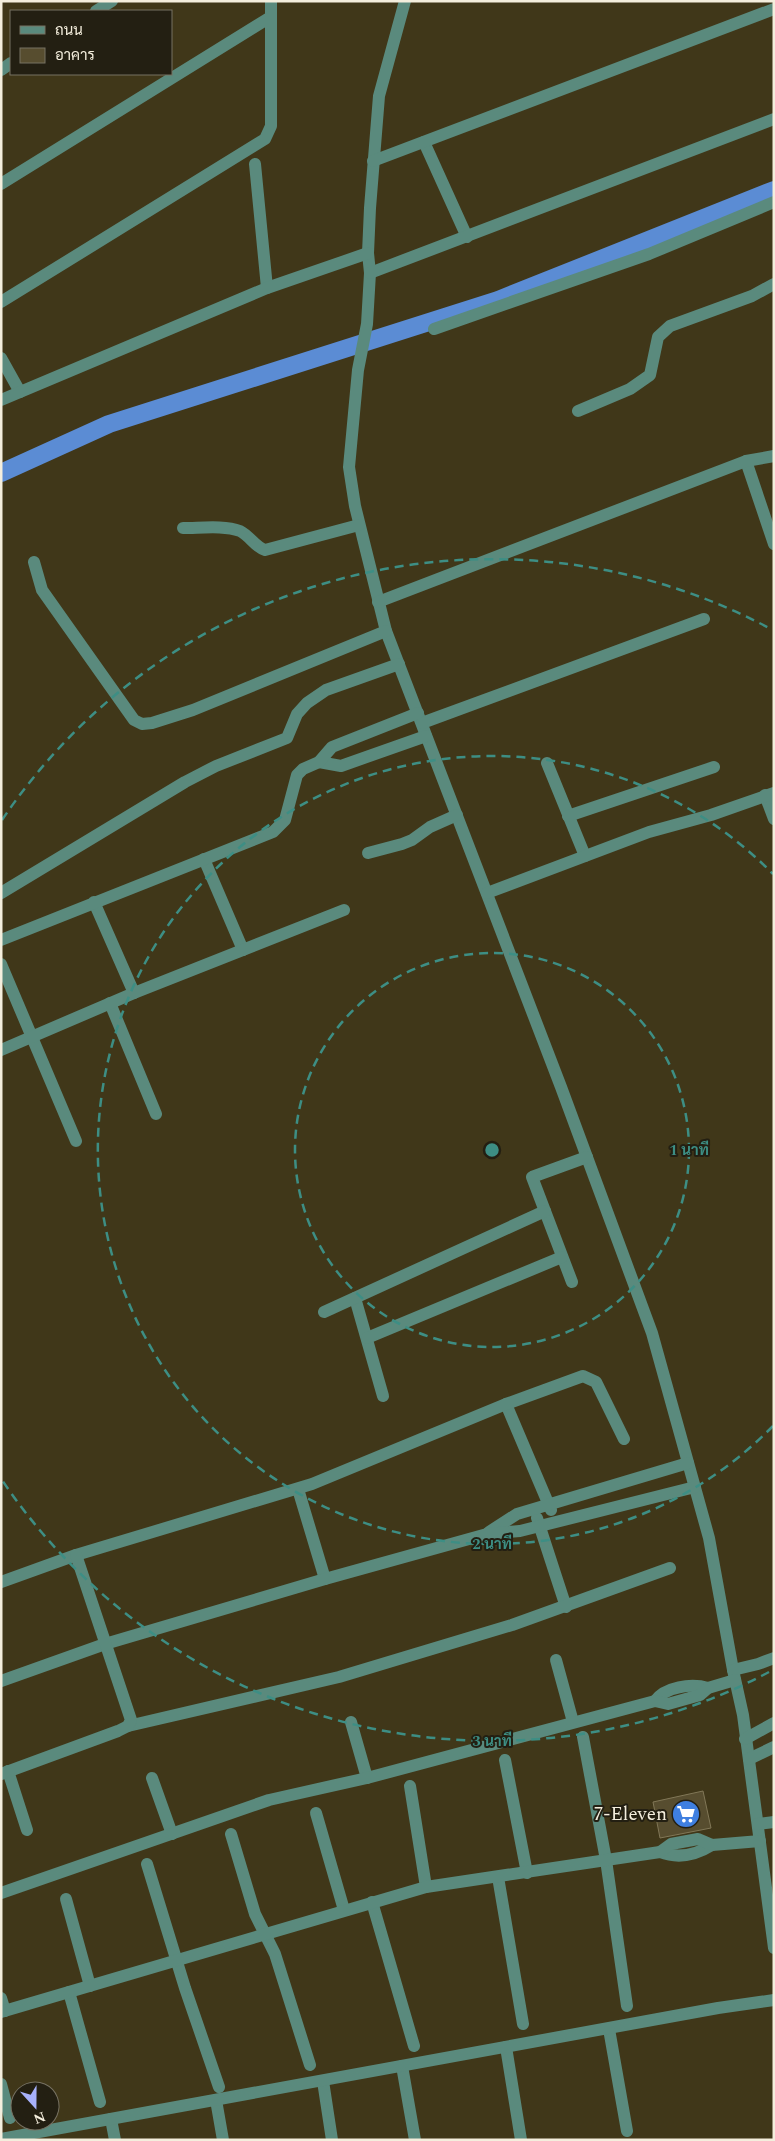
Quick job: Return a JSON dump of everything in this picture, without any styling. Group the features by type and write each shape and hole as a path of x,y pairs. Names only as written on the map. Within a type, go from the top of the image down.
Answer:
{"street":[{"path":"98,10 112,1"},
{"path":"1,302 265,139 271,126 270,1"},
{"path":"405,1 379,96 373,161 368,254 370,273 367,324 358,370 349,466 359,525 386,631 587,1156 652,1333 710,1538 749,1759 774,1948"},
{"path":"373,161 774,9"},
{"path":"1,184 269,18"},
{"path":"370,273 774,119"},
{"path":"424,142 467,237"},
{"path":"255,164 268,288"},
{"path":"434,329 649,254 774,202"},
{"path":"1,400 268,288 368,254"},
{"path":"578,411 630,389 650,375 658,337 670,326 752,296 774,284"},
{"path":"1,358 20,392"},
{"path":"378,602 746,460 774,456"},
{"path":"746,460 774,544"},
{"path":"184,528 238,531 247,536 260,549 265,550 359,525"},
{"path":"34,562 42,590 134,720 142,724 160,722 193,710 386,631"},
{"path":"1,940 263,837 280,827 285,820 297,775 303,769 319,762 332,747 704,619"},
{"path":"1,893 185,782 216,766 287,738 300,709 326,690 399,664"},
{"path":"319,762 341,766 426,736"},
{"path":"547,763 585,856"},
{"path":"568,816 714,767"},
{"path":"487,893 648,832 711,814 769,794 774,819"},
{"path":"368,853 412,840 430,827 457,815"},
{"path":"204,859 243,950"},
{"path":"94,902 134,994"},
{"path":"1,1050 110,1003 344,910"},
{"path":"1,964 76,1140"},
{"path":"110,1003 156,1114"},
{"path":"572,1282 532,1177 587,1156"},
{"path":"324,1312 545,1211"},
{"path":"367,1338 562,1257"},
{"path":"355,1298 383,1396"},
{"path":"1,1582 76,1555 298,1489 506,1404 583,1376 596,1382 624,1439"},
{"path":"506,1404 556,1522"},
{"path":"487,1534 517,1514 688,1463"},
{"path":"633,1479 640,1501"},
{"path":"1,1681 104,1644 325,1579 487,1534 520,1531 695,1487"},
{"path":"298,1489 325,1579"},
{"path":"533,1509 566,1607"},
{"path":"76,1555 104,1644 130,1715 128,1726"},
{"path":"27,1830 5,1772 128,1726 339,1677 566,1607 670,1568"},
{"path":"1,1893 269,1800 367,1778 654,1701 668,1704 700,1695 708,1688 734,1675 774,1658"},
{"path":"556,1660 573,1722"},
{"path":"352,1722 367,1778"},
{"path":"745,1740 774,1723"},
{"path":"583,1737 606,1860 627,2006"},
{"path":"749,1759 774,1748"},
{"path":"505,1760 527,1873"},
{"path":"152,1778 172,1834"},
{"path":"410,1786 426,1887"},
{"path":"316,1813 344,1910"},
{"path":"758,1824 774,1822"},
{"path":"231,1834 256,1914 275,1954 310,2065"},
{"path":"1,1998 3,2011 426,1887 660,1852 672,1856 700,1852 712,1845 760,1841"},
{"path":"147,1864 219,2087"},
{"path":"498,1877 523,2024"},
{"path":"66,1899 90,1986"},
{"path":"372,1902 414,2046"},
{"path":"69,1992 100,2102"},
{"path":"6,2139 718,2008 774,2000"},
{"path":"609,2029 627,2131"},
{"path":"506,2047 521,2140"},
{"path":"402,2066 415,2140"},
{"path":"323,2081 332,2140"},
{"path":"1,2084 10,2118"},
{"path":"216,2100 223,2140"},
{"path":"111,2119 115,2140"}],"building":[{"path":"703,1791 711,1828 660,1838 653,1802"}],"waterway":[{"path":"1,473 109,424 498,300 774,190"}],"place":[{"name":"7-Eleven","path":"686,1814"}]}
